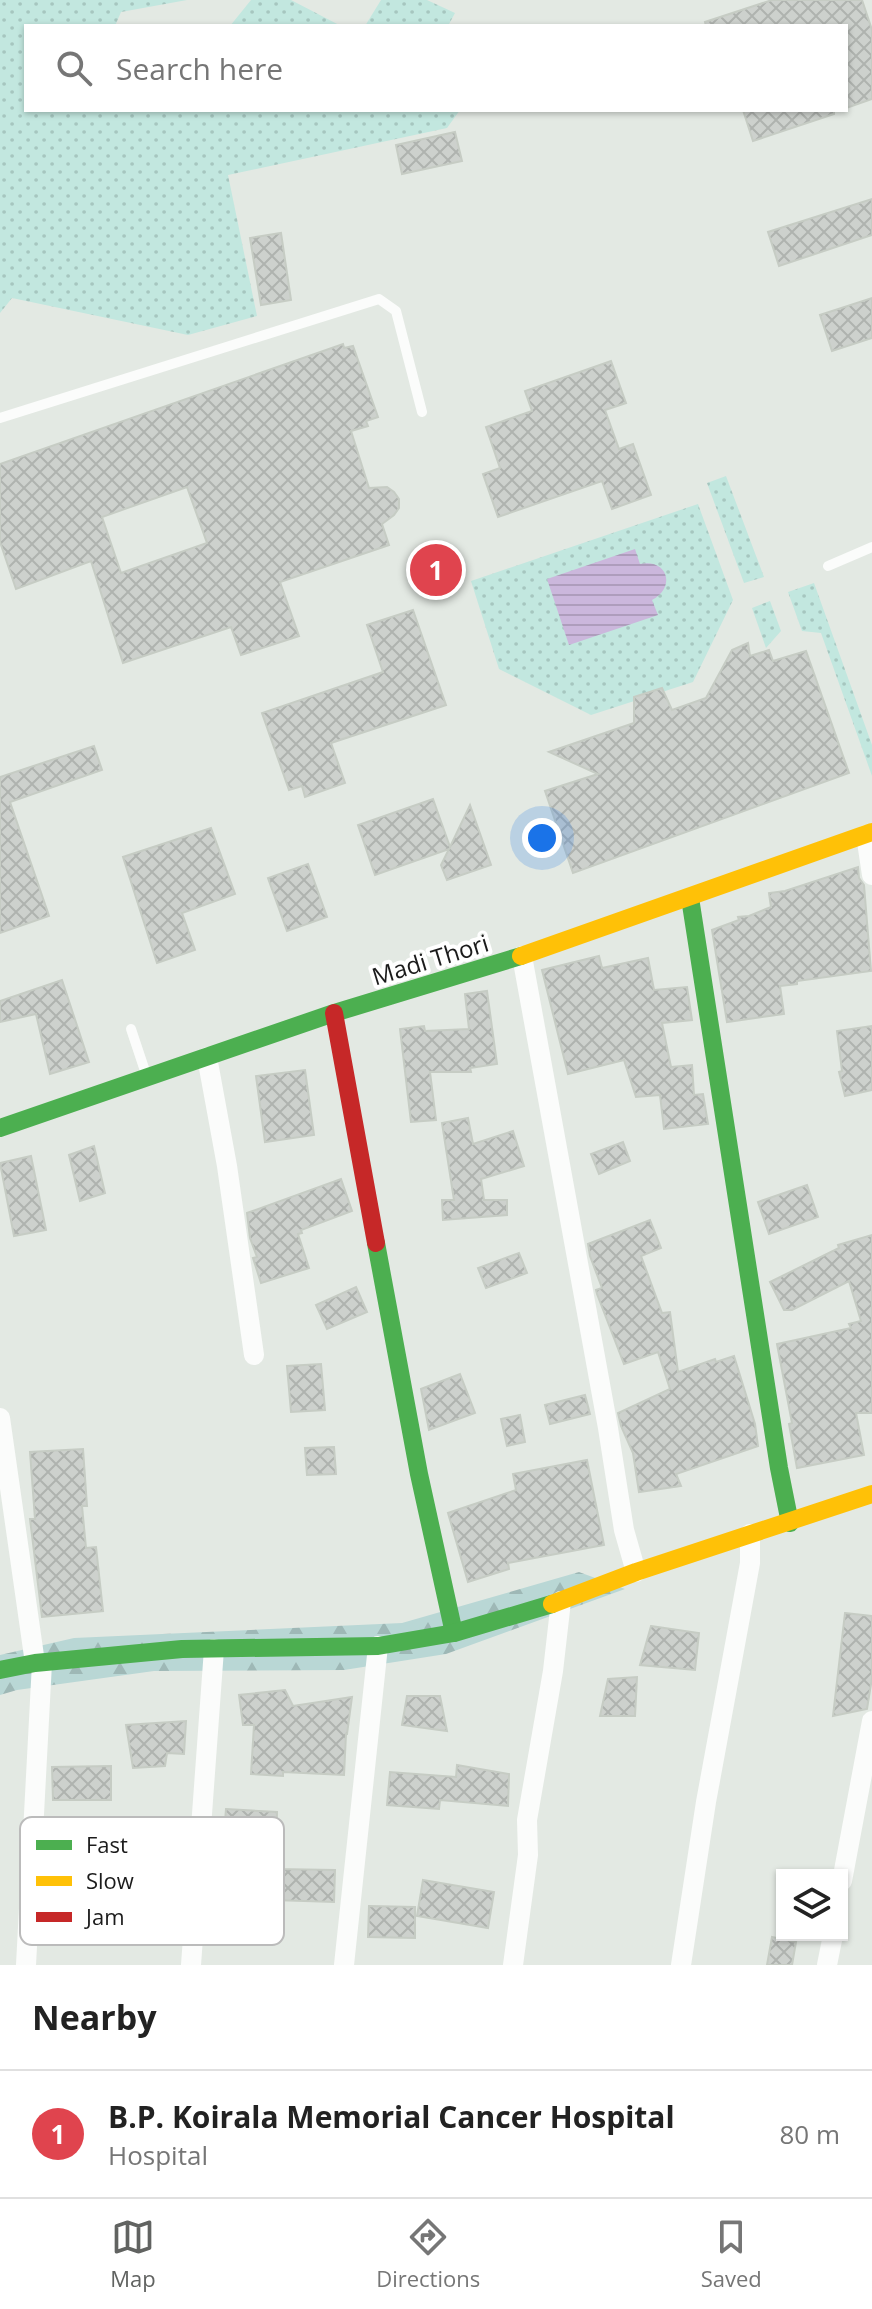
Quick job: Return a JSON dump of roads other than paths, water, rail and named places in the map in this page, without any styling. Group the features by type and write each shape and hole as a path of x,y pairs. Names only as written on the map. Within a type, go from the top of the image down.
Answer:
{"street":[{"path":"869,833 872,875"},
{"name":"Madi Thori","path":"0,1128 334,1013 522,956 869,833"},
{"path":"690,898 790,1523"},
{"path":"522,956 624,1530 636,1572"},
{"path":"334,1013 419,1474 454,1633"},
{"path":"207,1057 227,1166 254,1355"},
{"path":"0,1418 38,1663 32,1817"},
{"path":"0,1670 38,1663 182,1649 378,1646 454,1633 561,1601 636,1572 872,1494"},
{"path":"681,1965 706,1802 750,1563 750,1534"},
{"path":"513,1965 528,1855 527,1820 553,1671 561,1601"},
{"path":"344,1965 378,1646"},
{"path":"202,1817 214,1649"},
{"path":"844,1869 872,1721"},
{"path":"827,1965 832,1941"},
{"path":"26,1965 27,1945"},
{"path":"191,1965 192,1945"}],"lane":[{"path":"0,418 379,299 396,311 422,412"},
{"path":"828,566 872,547"},
{"path":"131,1029 147,1078"}],"place":[{"name":"B.P. Koirala Memorial Cancer Hospital","path":"436,570"}]}
